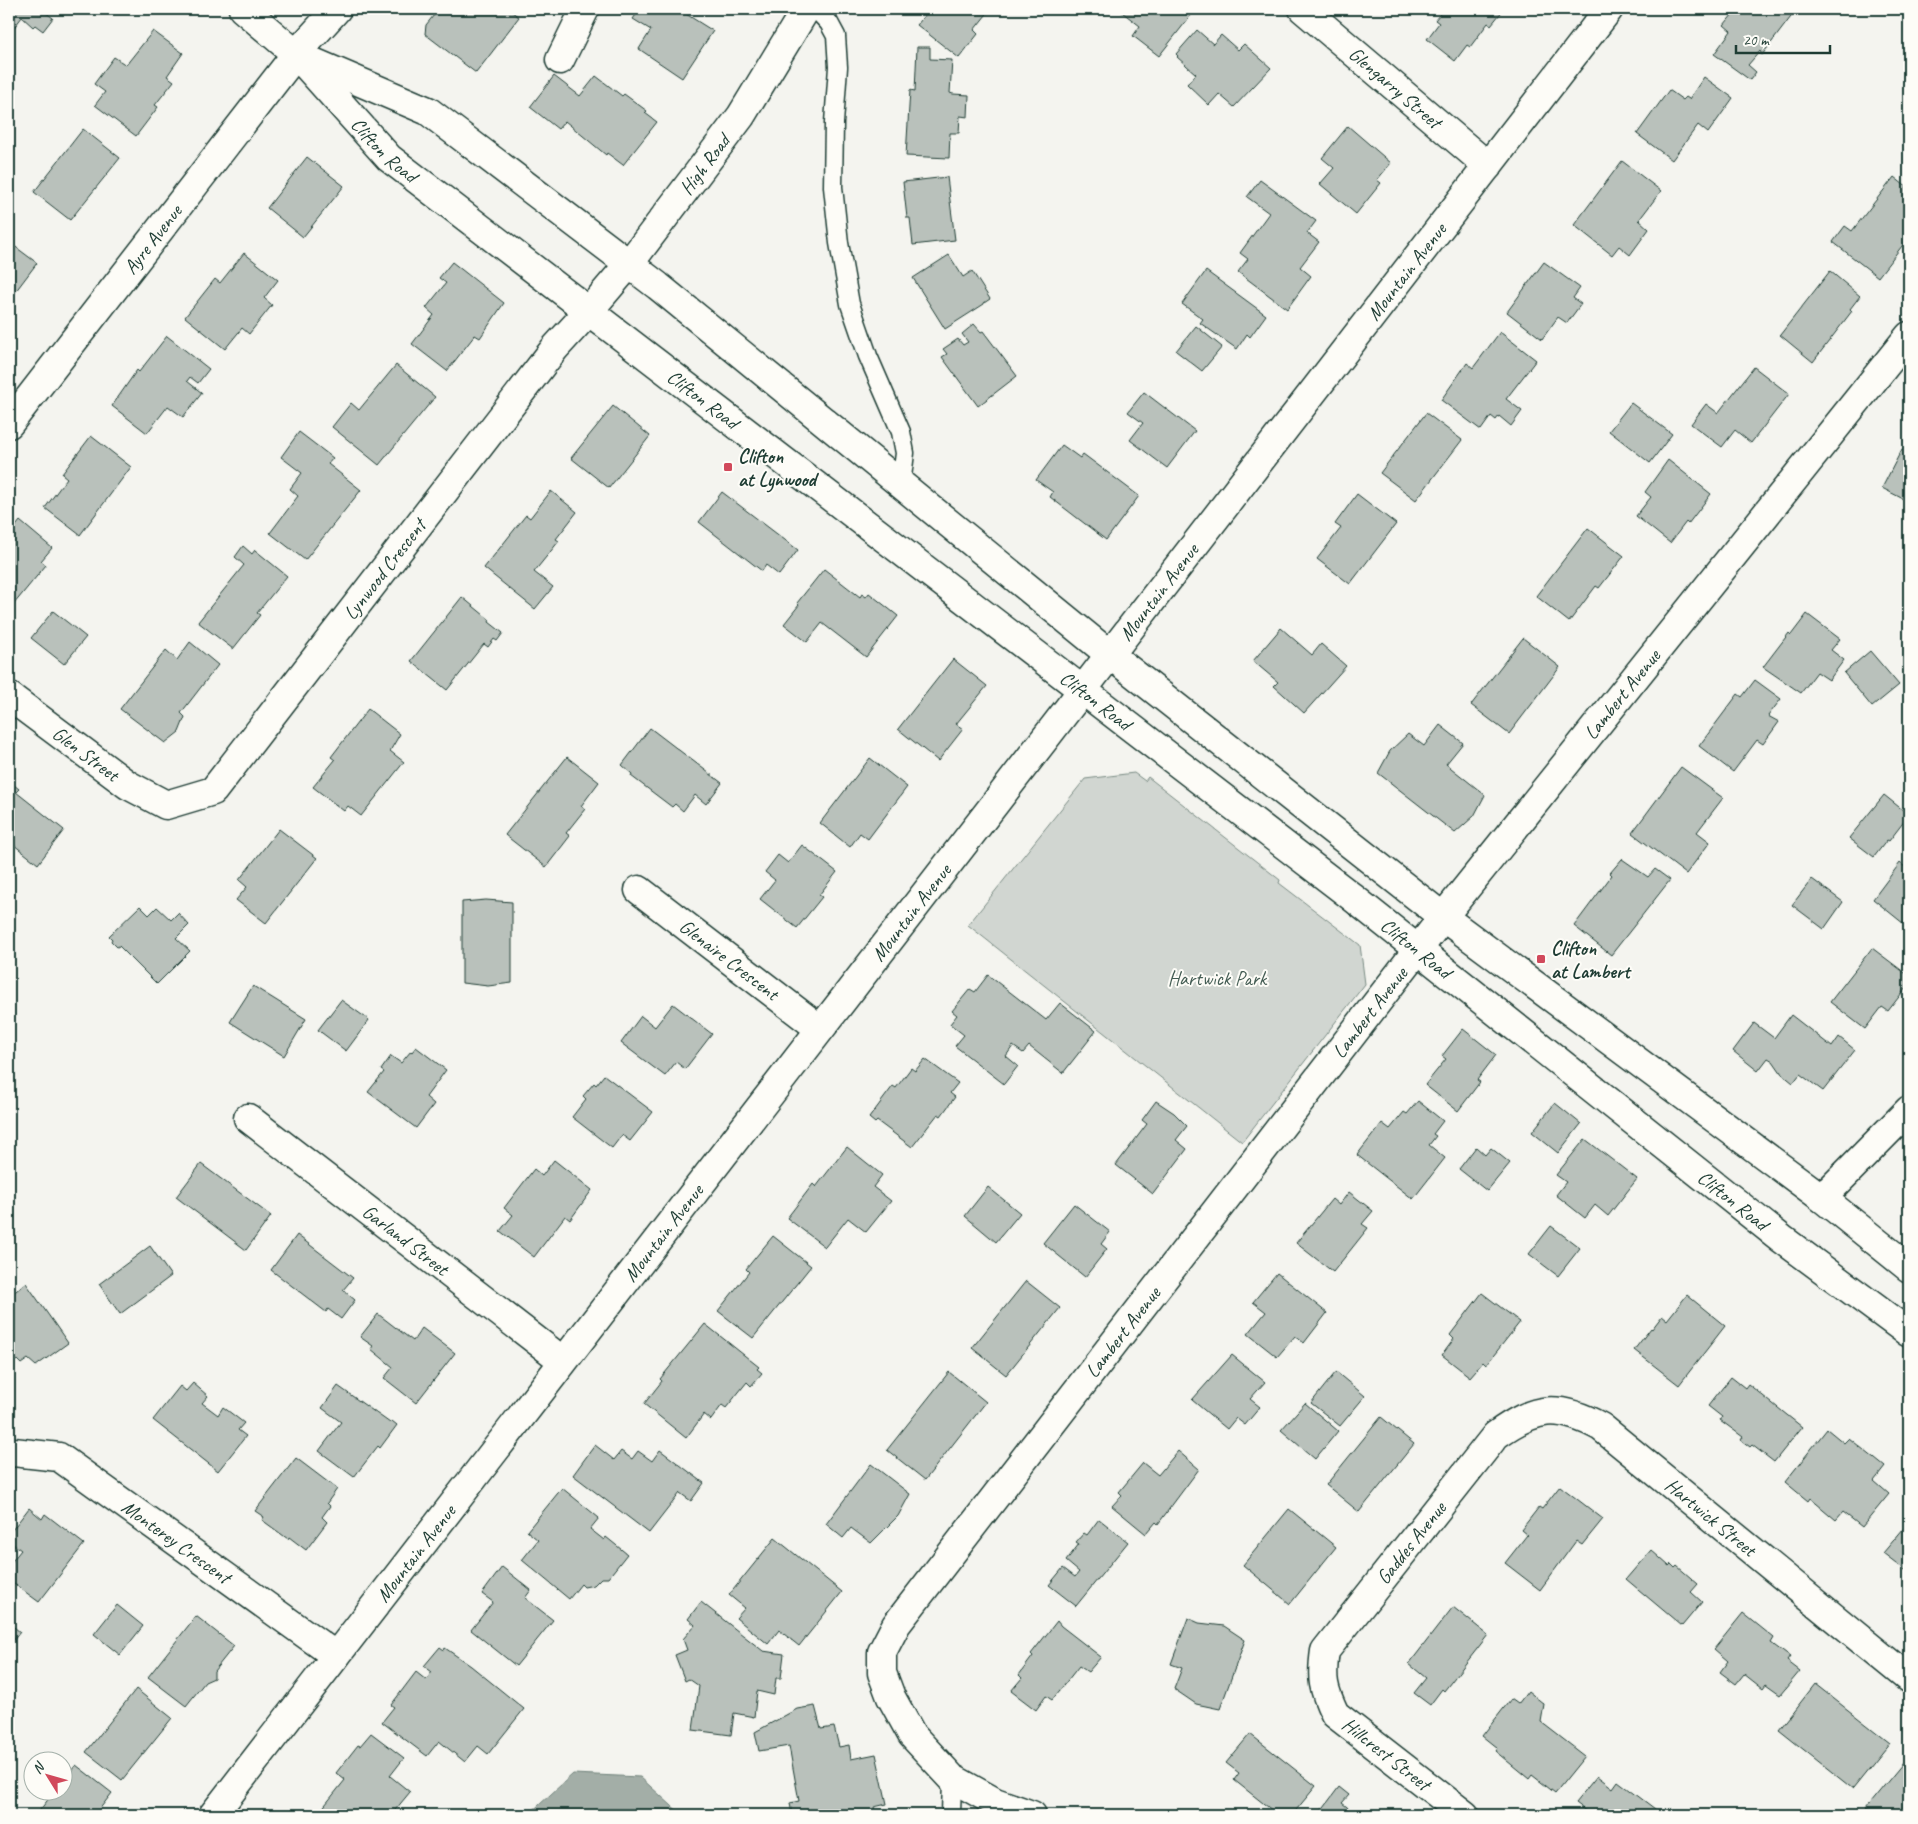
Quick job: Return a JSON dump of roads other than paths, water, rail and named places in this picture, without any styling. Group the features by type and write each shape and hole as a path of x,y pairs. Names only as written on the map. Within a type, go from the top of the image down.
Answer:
{"street":[{"name":"Clifton Road","path":"243,9 296,54 390,158 588,312 1083,688 1418,949 1782,1239 1909,1333"},
{"name":"Ayre Avenue","path":"9,424 296,54 337,9"},
{"path":"560,60 585,9"},
{"name":"High Road","path":"588,312 628,264 741,116 806,9"},
{"name":"Glengarry Street","path":"1303,9 1488,166"},
{"name":"Mountain Avenue","path":"213,1815 1609,9"},
{"name":"Clifton Road","path":"296,54 428,111 628,264 1109,654 1443,917 1822,1198 1909,1268"},
{"name":"Lynwood Crescent","path":"166,805 213,791 555,348 588,312"},
{"name":"Lambert Avenue","path":"952,1778 912,1735 891,1697 882,1673 882,1652 902,1617 1443,917 1900,364 1909,336"},
{"name":"Glen Street","path":"9,696 128,785 166,805"},
{"name":"Glenaire Crescent","path":"639,890 820,1029"},
{"path":"1822,1198 1909,1110"},
{"name":"Garland Street","path":"248,1118 563,1361"},
{"name":"Hartwick Street","path":"1496,1435 1516,1421 1544,1411 1563,1411 1584,1418 1601,1427 1909,1679"},
{"name":"Gaddes Avenue","path":"1325,1651 1496,1435"},
{"name":"Monterey Crescent","path":"9,1453 59,1457 336,1656"},
{"name":"Hillcrest Street","path":"1325,1651 1322,1671 1324,1686 1335,1714 1465,1815"},
{"path":"952,1778 995,1802 1032,1815"}],"lane":[{"path":"816,9 829,23 836,36 838,67 834,123 833,187 839,243 850,304 868,356 901,432 905,453 901,485"},
{"path":"950,1815 952,1778"}],"place":[{"name":"Clifton at Lynwood","path":"728,467"},
{"name":"Clifton at Lambert","path":"1541,959"}],"park label":[{"name":"Hartwick Park","path":"1217,978"}]}
